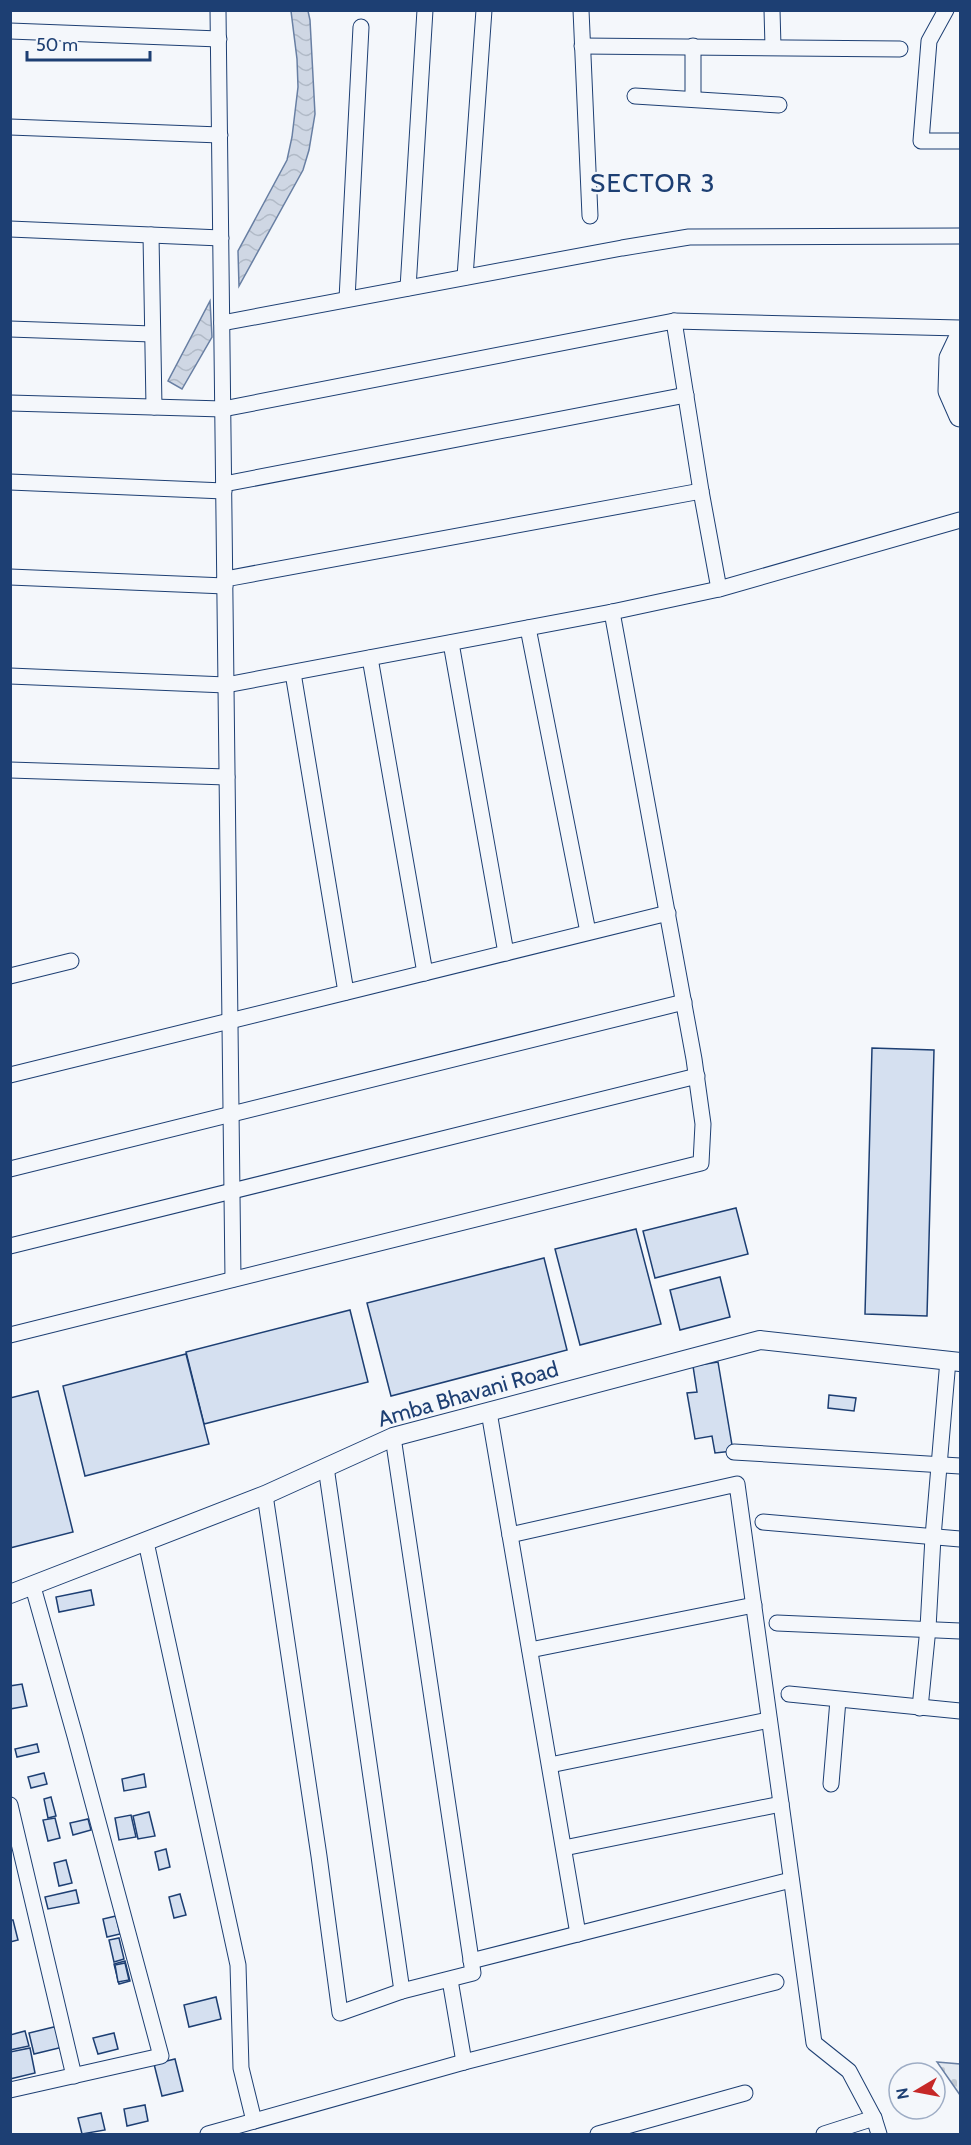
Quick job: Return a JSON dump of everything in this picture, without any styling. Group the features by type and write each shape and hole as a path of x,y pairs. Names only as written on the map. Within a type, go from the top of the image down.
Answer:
{"main road":[{"path":"960,337 950,358 949,391 960,416"}],"street":[{"path":"218,10 233,1279"},
{"path":"408,288 425,10"},
{"path":"465,277 484,10"},
{"path":"580,10 590,216"},
{"path":"772,10 773,47"},
{"path":"946,10 929,41 921,141 960,141"},
{"path":"347,299 361,27"},
{"path":"10,31 219,39"},
{"path":"582,46 900,49"},
{"path":"693,46 693,99"},
{"path":"635,96 779,105"},
{"path":"10,127 220,135"},
{"path":"10,229 221,238"},
{"path":"151,235 154,407"},
{"path":"222,323 689,237 960,236"},
{"path":"10,404 223,409 674,321 960,328"},
{"path":"674,321 700,491 719,589"},
{"path":"10,329 152,334"},
{"path":"10,482 224,488 686,396"},
{"path":"10,577 225,582 700,491"},
{"path":"10,676 226,685 612,612 719,589 960,520"},
{"path":"10,1335 701,1163 703,1124 697,1076 612,612"},
{"path":"528,628 588,932"},
{"path":"450,643 506,952"},
{"path":"370,658 425,973"},
{"path":"292,673 346,992"},
{"path":"10,770 227,777"},
{"path":"10,1075 668,913"},
{"path":"10,976 71,961"},
{"path":"10,1169 684,1002"},
{"path":"10,1246 697,1076"},
{"name":"Amba Bhavani Road","path":"10,1594 265,1495 393,1437 760,1341 954,1361"},
{"path":"920,1708 940,1465 954,1361"},
{"path":"489,1412 578,1934"},
{"path":"265,1495 340,2013 402,1991 473,1974 393,1437"},
{"path":"734,1452 960,1466"},
{"path":"326,1467 402,1991"},
{"path":"510,1535 737,1484 814,2043 849,2071 874,2118 879,2134"},
{"path":"763,1522 960,1539"},
{"path":"146,1542 238,1965 241,2068 254,2121"},
{"path":"10,2090 161,2056 33,1587"},
{"path":"530,1650 754,1605"},
{"path":"777,1623 960,1631"},
{"path":"789,1694 960,1711"},
{"path":"831,1784 838,1700"},
{"path":"550,1765 770,1720"},
{"path":"564,1848 781,1804"},
{"path":"10,1805 74,2076"},
{"path":"471,1961 791,1880"},
{"path":"450,1980 464,2062"},
{"path":"208,2134 464,2062 776,1982"},
{"path":"598,2134 745,2093"},
{"path":"824,2134 874,2118"}],"green space":[{"path":"947,2063 960,2064 960,2095 947,2076"}],"water":[{"path":"291,11 308,11 310,20 315,114 309,150 303,170 239,286 238,251 287,160 292,137 298,87"},
{"path":"210,301 212,337 182,389 168,381"}],"building":[{"path":"872,1048 934,1050 927,1316 865,1314"},
{"path":"736,1208 748,1254 655,1278 643,1231"},
{"path":"636,1229 661,1324 580,1345 555,1249"},
{"path":"544,1258 567,1350 391,1396 367,1303"},
{"path":"720,1277 730,1317 680,1330 670,1290"},
{"path":"350,1310 368,1382 204,1424 186,1352"},
{"path":"186,1354 209,1444 85,1476 63,1386"},
{"path":"718,1362 733,1451 715,1453 712,1436 695,1439 687,1393 697,1392 693,1366"},
{"path":"38,1391 73,1532 10,1548 10,1398"},
{"path":"829,1395 856,1398 854,1411 828,1408"},
{"path":"91,1590 94,1605 59,1612 56,1597"},
{"path":"22,1684 27,1706 10,1709 10,1686"},
{"path":"37,1744 39,1752 17,1757 15,1749"},
{"path":"44,1773 47,1784 31,1788 28,1777"},
{"path":"144,1774 146,1787 124,1791 122,1779"},
{"path":"51,1797 56,1816 48,1818 44,1799"},
{"path":"149,1812 155,1836 138,1839 133,1816"},
{"path":"131,1815 136,1837 119,1840 115,1818"},
{"path":"55,1818 60,1838 48,1841 43,1820"},
{"path":"88,1819 91,1830 73,1835 70,1823"},
{"path":"166,1849 170,1867 159,1870 155,1852"},
{"path":"66,1860 72,1883 59,1886 54,1863"},
{"path":"76,1890 79,1903 48,1909 45,1897"},
{"path":"180,1894 186,1915 174,1918 169,1897"},
{"path":"116,1916 120,1934 107,1937 103,1919"},
{"path":"10,1920 13,1920 18,1940 10,1942"},
{"path":"119,1938 124,1959 114,1962 109,1940"},
{"path":"125,1961 130,1981 119,1984 114,1964"},
{"path":"125,1963 129,1980 118,1982 115,1965"},
{"path":"216,1997 221,2019 189,2027 184,2005"},
{"path":"58,2026 63,2047 34,2054 29,2033"},
{"path":"25,2031 29,2046 10,2050 10,2035"},
{"path":"114,2033 118,2049 98,2054 93,2038"},
{"path":"30,2048 35,2073 10,2079 10,2052"},
{"path":"175,2059 183,2091 162,2096 154,2064"},
{"path":"145,2105 148,2121 127,2126 124,2109"},
{"path":"101,2113 105,2130 82,2134 78,2118"}],"district":[{"name":"SECTOR 3","path":"653,183"}]}
